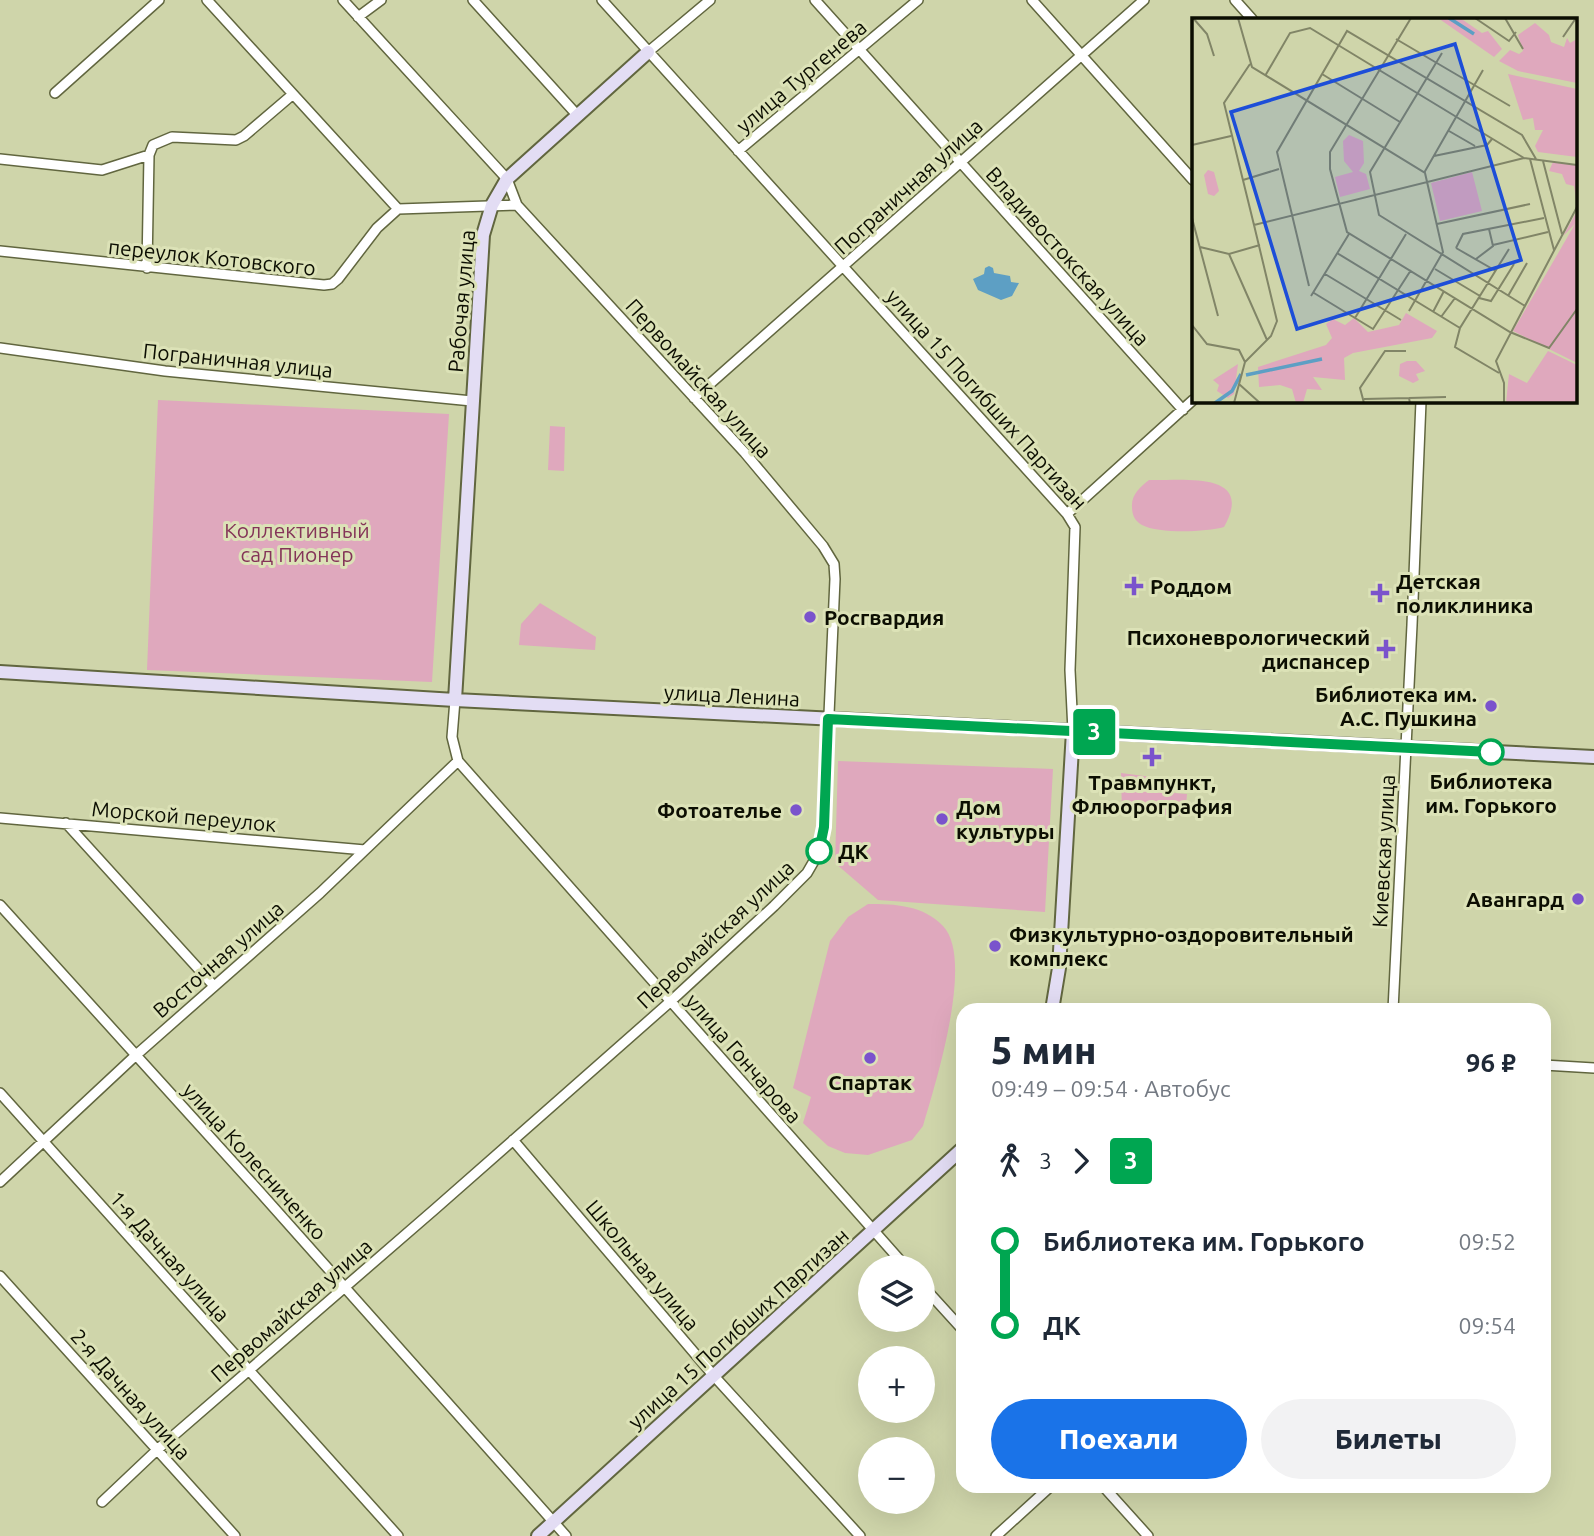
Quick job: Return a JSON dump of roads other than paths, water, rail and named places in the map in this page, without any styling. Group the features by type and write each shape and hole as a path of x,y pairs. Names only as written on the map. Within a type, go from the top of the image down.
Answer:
{"main road":[{"name":"Рабочая улица","path":"455,700 483,235 492,205 508,179 648,52"},
{"name":"улица Ленина","path":"0,672 455,700 1594,757"},
{"name":"улица 15 Погибших Партизан","path":"1053,1003 1059,968 1073,731"},
{"name":"улица 15 Погибших Партизан","path":"538,1536 956,1155"}],"street":[{"path":"55,93 159,0"},
{"path":"208,0 398,209 517,205"},
{"name":"Первомайская улица","path":"102,1502 158,1449 670,1001 807,873 818,854 824,827 834,564 823,546 694,398 517,205 508,179 343,0"},
{"path":"358,17 381,0"},
{"path":"473,0 578,116"},
{"name":"улица 15 Погибших Партизан","path":"602,0 1067,514 1075,527 1070,670 1073,731"},
{"name":"Рабочая улица","path":"648,52 710,0"},
{"name":"Владивостокская улица","path":"815,0 1183,410"},
{"name":"улица Тургенева","path":"738,152 918,0"},
{"path":"1032,0 1192,179"},
{"name":"Пограничная улица","path":"694,398 1144,0"},
{"path":"1235,0 1251,18"},
{"path":"147,268 149,155 153,145 172,137 227,140 244,136 292,95"},
{"path":"0,159 102,170 149,155"},
{"name":"переулок Котовского","path":"0,251 324,285 332,284 377,228 398,209"},
{"name":"Пограничная улица","path":"0,348 165,371 472,401"},
{"path":"1067,514 1192,401"},
{"name":"Киевская улица","path":"1394,1003 1420,402"},
{"path":"455,700 452,737 458,761"},
{"name":"Восточная улица","path":"0,1182 135,1056 365,850 458,761"},
{"name":"улица Гончарова","path":"458,761 895,1255"},
{"name":"Морской переулок","path":"0,818 365,850"},
{"path":"65,823 214,986"},
{"name":"улица Колесниченко","path":"0,905 566,1536"},
{"path":"1551,1065 1594,1068"},
{"name":"1-я Дачная улица","path":"0,1093 398,1536"},
{"name":"Школьная улица","path":"513,1140 714,1376 860,1536"},
{"name":"2-я Дачная улица","path":"0,1276 235,1536"},
{"path":"935,1299 956,1322"},
{"path":"996,1536 1043,1493"},
{"path":"1109,1493 1148,1536"}],"water":[{"path":"989,266 994,273 1010,276 1011,282 1019,283 1012,296 1001,300 978,290 973,279 984,274 985,268"}],"place":[{"name":"Роддом","path":"1134,586"},
{"name":"Детская поликлиника","path":"1380,593"},
{"name":"Росгвардия","path":"810,617"},
{"name":"Психоневрологический диспансер","path":"1386,649"},
{"name":"Библиотека им. А.С. Пушкина","path":"1491,706"},
{"name":"Библиотека им. Горького","path":"1491,752"},
{"name":"Травмпункт, Флюорография","path":"1152,757"},
{"name":"Фотоателье","path":"796,810"},
{"name":"Дом культуры","path":"942,819"},
{"name":"ДК","path":"819,851"},
{"name":"Авангард","path":"1578,899"},
{"name":"Физкультурно-оздоровительный комплекс","path":"995,946"},
{"name":"Спартак","path":"870,1058"}],"park label":[{"name":"Коллективный сад Пионер","path":"297,542"}]}
